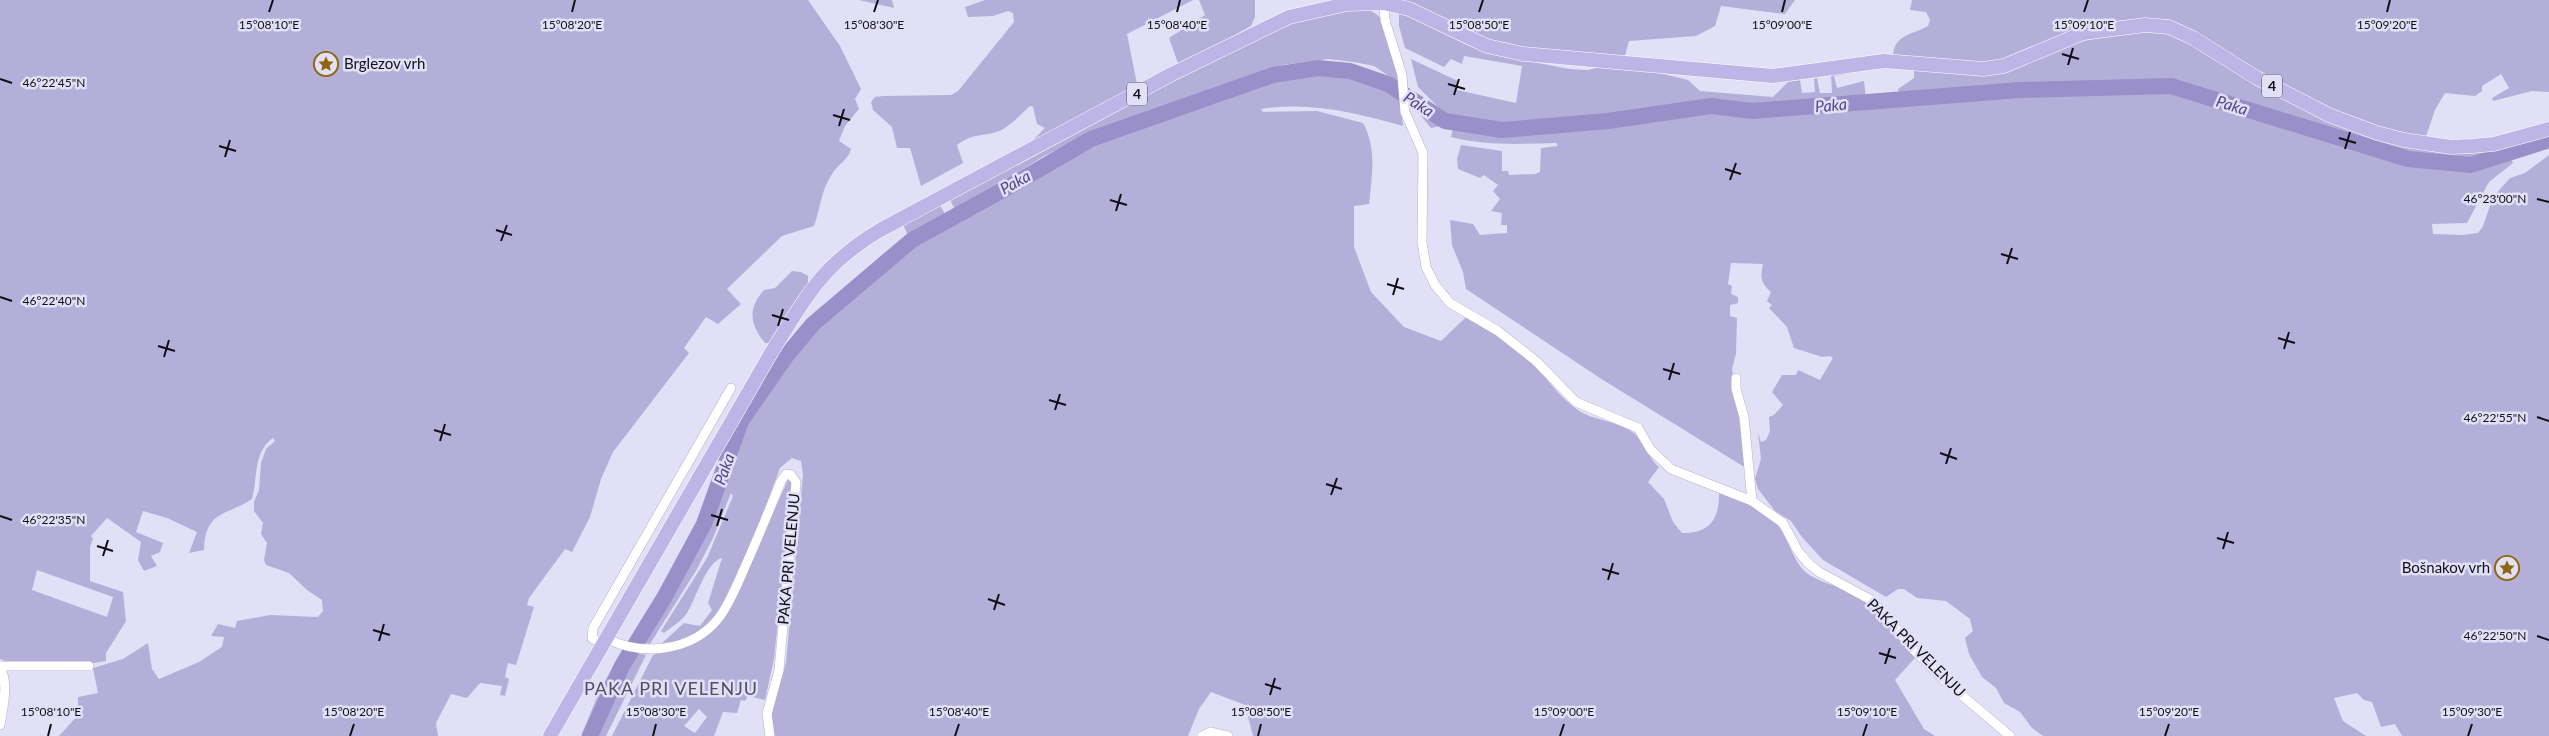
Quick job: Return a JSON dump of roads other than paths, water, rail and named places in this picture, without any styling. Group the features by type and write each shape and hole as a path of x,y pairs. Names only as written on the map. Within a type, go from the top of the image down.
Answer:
{"main road":[{"name":"4","path":"550,736 771,353 808,294 836,262 861,242 882,229 1263,28 1289,17 1347,4 1384,3 1409,9 1487,46 1523,54 1773,76 1884,61 1983,69 2004,66 2082,33 2145,25 2169,27 2193,38 2258,78 2329,115 2377,133 2434,145 2473,146 2494,144 2549,129"}],"street":[{"name":"PAKA PRI VELENJU","path":"1384,3 1385,20 1402,75 1405,112 1423,153 1422,242 1426,267 1435,285 1450,303 1498,331 1528,355 1576,402 1638,428 1651,450 1671,469 1752,501 1783,523 1798,551 1808,563 1819,572 1874,601 1916,652 1945,681 2010,736"},
{"path":"1736,378 1736,389 1744,417 1752,501"},
{"path":"605,642 592,638 593,628 731,388"},
{"name":"PAKA PRI VELENJU","path":"605,642 649,650 672,648 693,640 705,632 718,619 741,576 781,481 786,474 794,477 796,482 779,670 767,714 770,736"},
{"path":"0,725 4,684 3,673 0,667 89,666"},
{"path":"1202,736 1210,732 1228,736"}],"waterway":[{"name":"Paka","path":"590,736 622,666 664,598 704,524 741,421 787,355 813,324 912,240 1091,139 1273,75 1318,68 1350,71 1388,84 1445,121 1502,130 1608,121 1711,106 1752,111 2020,90 2171,86 2408,159 2471,165 2549,140"}],"place":[{"name":"Brglezov vrh","path":"326,64"},
{"name":"Bošnakov vrh","path":"2507,568"}],"district":[{"name":"PAKA PRI VELENJU","path":"671,689"}]}
